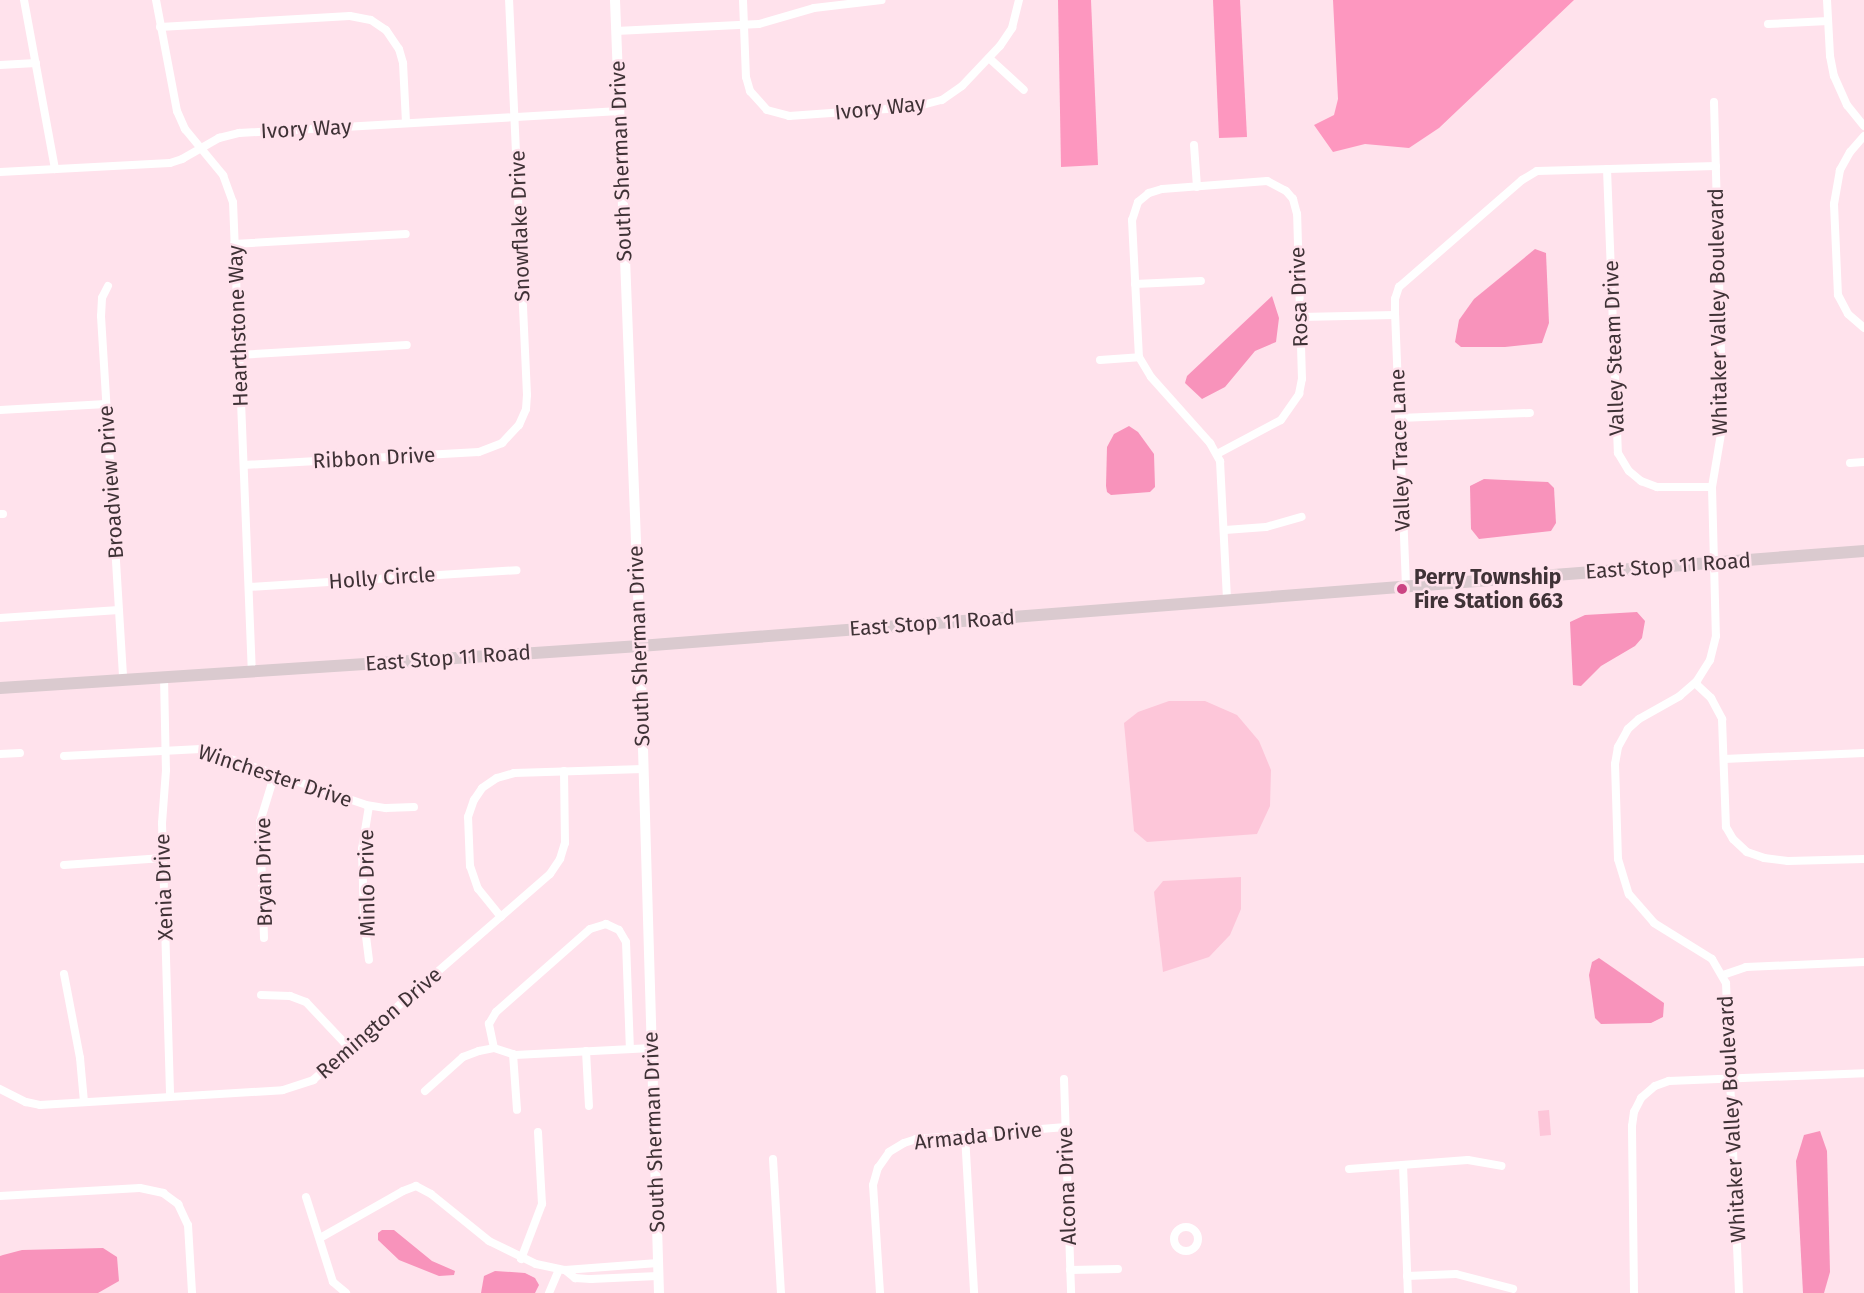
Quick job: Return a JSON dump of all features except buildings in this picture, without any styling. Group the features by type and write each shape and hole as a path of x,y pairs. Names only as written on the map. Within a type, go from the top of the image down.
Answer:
{"main road":[{"name":"East Stop 11 Road","path":"0,688 640,646 1864,551"}],"street":[{"path":"24,0 56,169"},
{"name":"Hearthstone Way","path":"156,0 177,111 185,129 223,175 231,192 252,671"},
{"name":"Snowflake Drive","path":"502,443 519,425 527,399 509,0"},
{"name":"South Sherman Drive","path":"615,0 640,646 659,1293"},
{"path":"743,0 744,25"},
{"path":"616,31 763,24 820,7 882,0"},
{"name":"Ivory Way","path":"744,25 747,82 758,103 770,112 789,116 922,106 954,93 989,58 1010,31 1019,0"},
{"path":"1827,0 1830,56 1836,83 1847,105 1864,126"},
{"path":"160,27 361,17 386,30 399,49 403,63 406,123"},
{"path":"1768,24 1828,21"},
{"path":"989,58 1024,90"},
{"path":"0,65 36,63"},
{"name":"Whitaker Valley Boulevard","path":"1714,102 1723,422 1712,487 1715,643 1708,663 1695,683 1680,696 1633,724 1620,741 1615,761 1618,860 1625,885 1641,912 1660,928 1709,956 1723,975 1727,994 1732,1078 1739,1293"},
{"name":"Ivory Way","path":"0,172 170,163 219,138 239,133 619,111"},
{"path":"1864,136 1843,164 1834,197 1838,291 1844,309 1864,328"},
{"path":"1194,145 1197,187 1162,189 1149,193 1138,202 1132,220 1139,357 1151,377 1217,454 1221,474 1225,530 1227,600"},
{"name":"Valley Trace Lane","path":"1406,586 1395,315 1395,299 1399,286 1522,180 1537,171 1716,166"},
{"name":"Valley Steam Drive","path":"1607,169 1618,453 1629,471 1641,481 1657,488 1712,487"},
{"name":"Rosa Drive","path":"1197,187 1267,181 1277,185 1293,199 1297,214 1302,379 1299,394 1293,407 1281,420 1217,454"},
{"path":"234,244 406,234"},
{"path":"1135,284 1201,281"},
{"name":"Broadview Drive","path":"108,286 100,311 123,680"},
{"path":"1300,317 1395,315"},
{"path":"239,355 407,345"},
{"path":"1101,360 1139,357"},
{"path":"0,410 106,404"},
{"path":"1399,418 1530,413"},
{"name":"Ribbon Drive","path":"244,465 479,452 502,443"},
{"path":"1850,463 1864,462"},
{"path":"1225,530 1266,527 1302,517"},
{"name":"Holly Circle","path":"249,587 516,570"},
{"path":"0,618 119,610"},
{"name":"Xenia Drive","path":"164,677 166,749 163,858 170,1097"},
{"path":"1695,683 1711,698 1720,712 1726,827 1733,839 1747,852 1764,858 1788,861 1864,859"},
{"name":"Winchester Drive","path":"64,756 201,749 369,806 414,807"},
{"path":"0,754 20,753"},
{"path":"1724,759 1864,753"},
{"path":"501,917 479,892 472,876 468,824 474,800 482,788 496,778 514,773 643,769"},
{"name":"Remington Drive","path":"0,1089 27,1102 40,1105 297,1088 319,1077 550,874 561,856 566,832 564,771"},
{"name":"Bryan Drive","path":"264,938 260,822 275,773"},
{"name":"Minlo Drive","path":"369,806 362,849 369,960"},
{"path":"64,865 163,858"},
{"path":"494,1048 489,1024 495,1012 590,929 601,924 610,925 623,934 627,945 630,1049"},
{"path":"1723,975 1746,967 1864,962"},
{"path":"64,974 84,1102"},
{"path":"261,995 290,996 306,1002 351,1050"},
{"path":"425,1091 463,1057 494,1048 513,1054 652,1048"},
{"path":"586,1051 589,1106"},
{"path":"513,1054 517,1110"},
{"path":"1634,1293 1634,1112 1641,1098 1656,1086 1669,1081 1864,1073"},
{"name":"Alcona Drive","path":"1064,1079 1071,1293"},
{"name":"Armada Drive","path":"880,1293 873,1185 878,1168 892,1150 916,1139 1066,1127"},
{"path":"521,1259 542,1208 538,1132"},
{"path":"965,1135 974,1293"},
{"path":"773,1159 781,1293"},
{"path":"1349,1169 1471,1160 1502,1166"},
{"path":"1403,1165 1408,1293"},
{"path":"320,1238 416,1186 432,1194 489,1242 521,1259 562,1270 575,1278 658,1276"},
{"path":"0,1197 140,1188 158,1191 172,1199 182,1211 189,1225 192,1293"},
{"path":"306,1197 333,1282 346,1293"},
{"path":"562,1270 658,1263"},
{"path":"1070,1270 1118,1269"},
{"path":"549,1293 562,1270"},
{"path":"1407,1276 1456,1274 1513,1289"}],"shaded area":[{"path":"1058,0 1091,0 1098,165 1061,167"},
{"path":"1213,0 1240,0 1247,137 1219,138"},
{"path":"1333,0 1574,0 1439,128 1409,148 1365,144 1333,152 1314,125 1334,115 1338,99"},
{"path":"1535,249 1546,253 1549,323 1542,343 1505,347 1461,347 1455,342 1459,320 1474,299"},
{"path":"1272,296 1279,318 1276,342 1255,351 1225,387 1202,399 1185,383 1187,376"},
{"path":"1129,426 1138,432 1154,454 1155,487 1150,492 1111,495 1107,492 1106,486 1107,447 1114,434"},
{"path":"1484,479 1548,482 1554,488 1556,523 1551,531 1479,539 1471,529 1470,486"},
{"path":"1637,612 1645,621 1642,638 1635,646 1601,666 1581,686 1573,685 1570,622 1585,615"},
{"path":"1169,701 1205,701 1237,715 1259,741 1271,770 1270,806 1257,834 1147,842 1134,831 1124,723 1138,712"},
{"path":"1241,877 1241,909 1230,935 1209,957 1163,972 1154,892 1163,881"},
{"path":"1599,958 1664,1003 1663,1017 1651,1023 1601,1024 1595,1018 1589,975 1592,962"},
{"path":"1549,1110 1551,1135 1540,1136 1538,1111"},
{"path":"1820,1131 1827,1151 1830,1272 1824,1293 1803,1293 1796,1161 1804,1135"},
{"path":"382,1230 394,1230 432,1261 455,1271 454,1275 439,1276 399,1260 378,1240 378,1233"},
{"path":"103,1248 117,1257 119,1281 98,1293 0,1293 0,1256 22,1250"},
{"path":"495,1271 525,1273 535,1278 539,1285 535,1293 481,1293 484,1276"}],"place":[{"name":"Perry Township Fire Station 663","path":"1402,589"}]}
